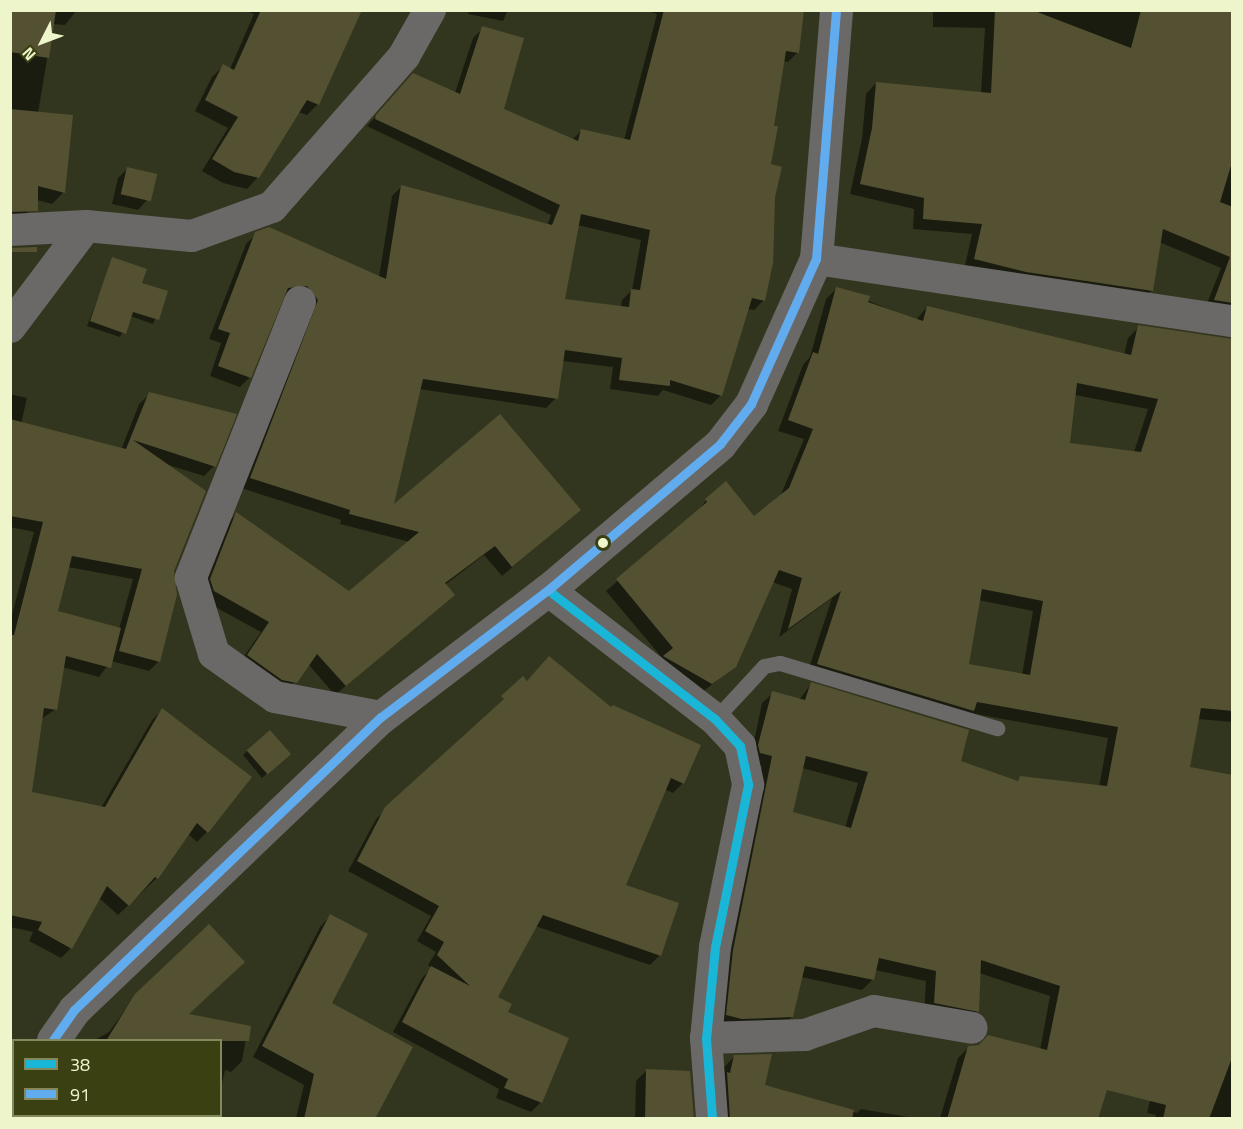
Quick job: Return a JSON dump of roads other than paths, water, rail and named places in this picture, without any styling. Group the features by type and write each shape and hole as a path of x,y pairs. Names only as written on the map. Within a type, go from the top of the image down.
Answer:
{"street":[{"path":"10,230 86,226 192,236 272,207 404,56 430,10"},
{"path":"54,1039 74,1010 381,717 548,590 720,444 751,404 816,259 836,10"},
{"path":"10,327 86,226"},
{"path":"816,259 1233,321"},
{"path":"300,302 191,578 214,654 275,697 381,717"},
{"path":"548,590 715,719 740,746 748,785 715,947 706,1038 712,1119"},
{"path":"706,1038 805,1035 874,1011 972,1028"}],"lane":[{"path":"715,719 764,666 780,663 997,728"}]}
